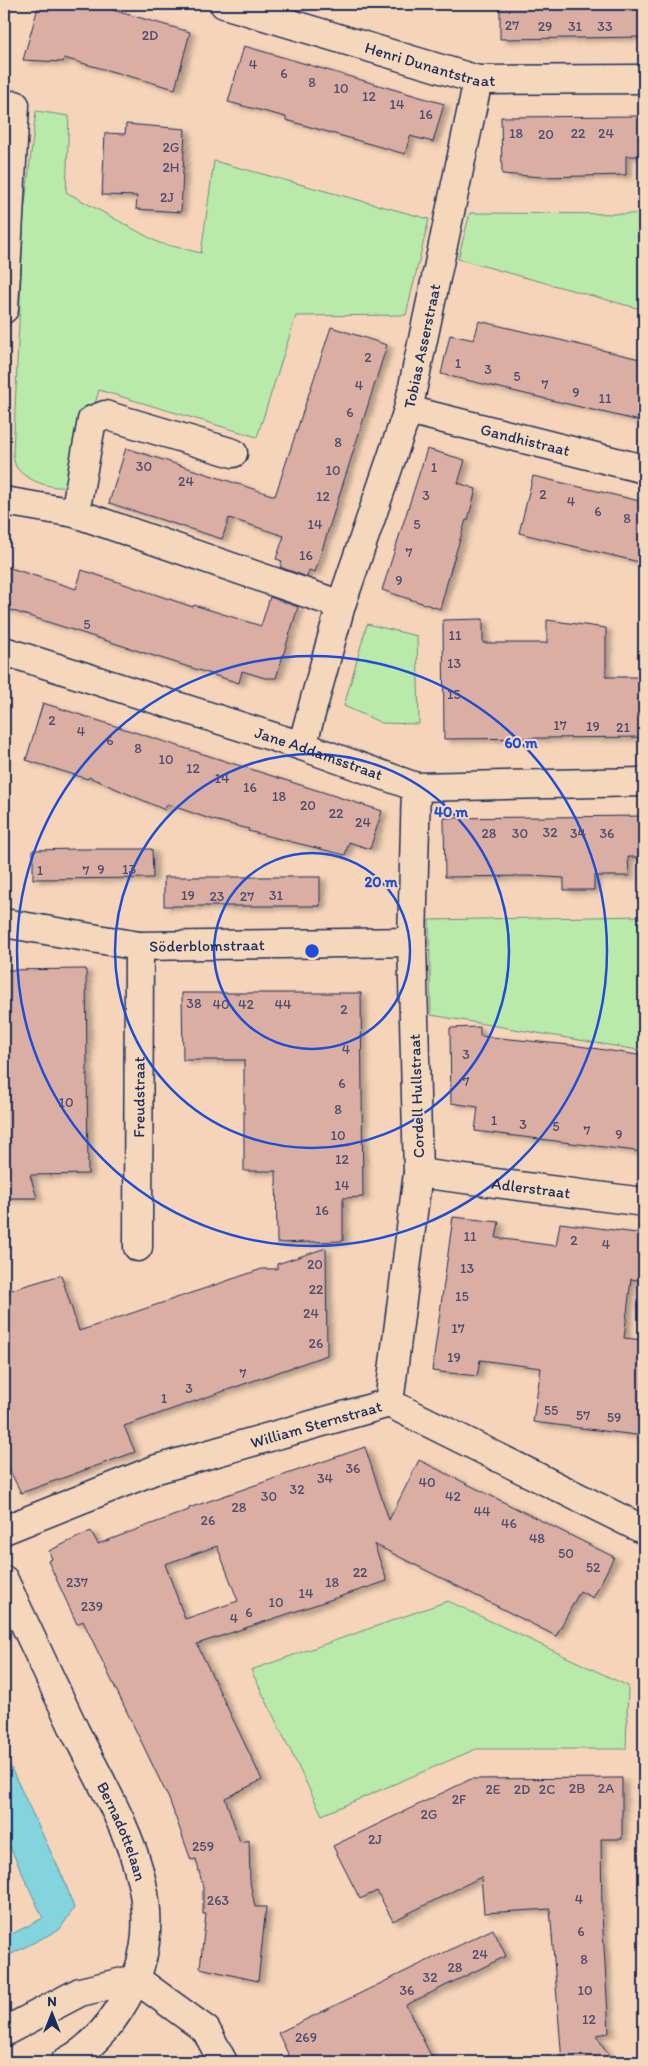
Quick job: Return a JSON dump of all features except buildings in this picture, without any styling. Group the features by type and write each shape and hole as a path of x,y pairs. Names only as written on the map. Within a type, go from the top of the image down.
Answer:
{"street":[{"name":"Henri Dunantstraat","path":"224,4 276,11 478,80 644,79"},
{"name":"Tobias Asserstraat","path":"302,746 341,606 408,410 478,80"},
{"path":"4,309 15,105"},
{"name":"Gandhistraat","path":"408,410 644,469"},
{"path":"75,513 92,420 105,415 233,453"},
{"path":"4,501 75,513 341,606"},
{"name":"Jane Addamsstraat","path":"4,651 302,746 416,787 644,782"},
{"name":"Cordell Hullstraat","path":"389,1403 418,1173 412,942 416,787"},
{"name":"Söderblomstraat","path":"4,923 139,946 412,942"},
{"name":"Freudstraat","path":"138,1247 139,946"},
{"name":"Adlerstraat","path":"418,1173 644,1202"},
{"name":"William Sternstraat","path":"4,1530 157,1469 389,1403 644,1530"},
{"name":"Bernadottelaan","path":"4,1580 75,1730 132,1843 142,1878 147,1913 145,1948 136,1979 112,2021 92,2043 65,2062"},
{"path":"4,2032 80,1992 136,1979 206,2030 224,2062"}],"green space":[{"path":"36,111 69,116 66,192 159,243 201,253 214,161 429,219 406,315 296,316 257,437 99,390 72,485 66,487 51,486 27,477 16,466 13,453 24,213"},
{"path":"470,213 644,214 644,310 458,259"},
{"path":"367,624 417,636 419,724 382,723 344,706"},
{"path":"644,916 644,1051 431,1015 429,920"},
{"path":"448,1601 628,1686 626,1749 476,1749 322,1815 251,1670"}],"water":[{"path":"4,1753 65,1882 74,1908 60,1929 4,1958 4,1938 43,1918 4,1834"}]}
